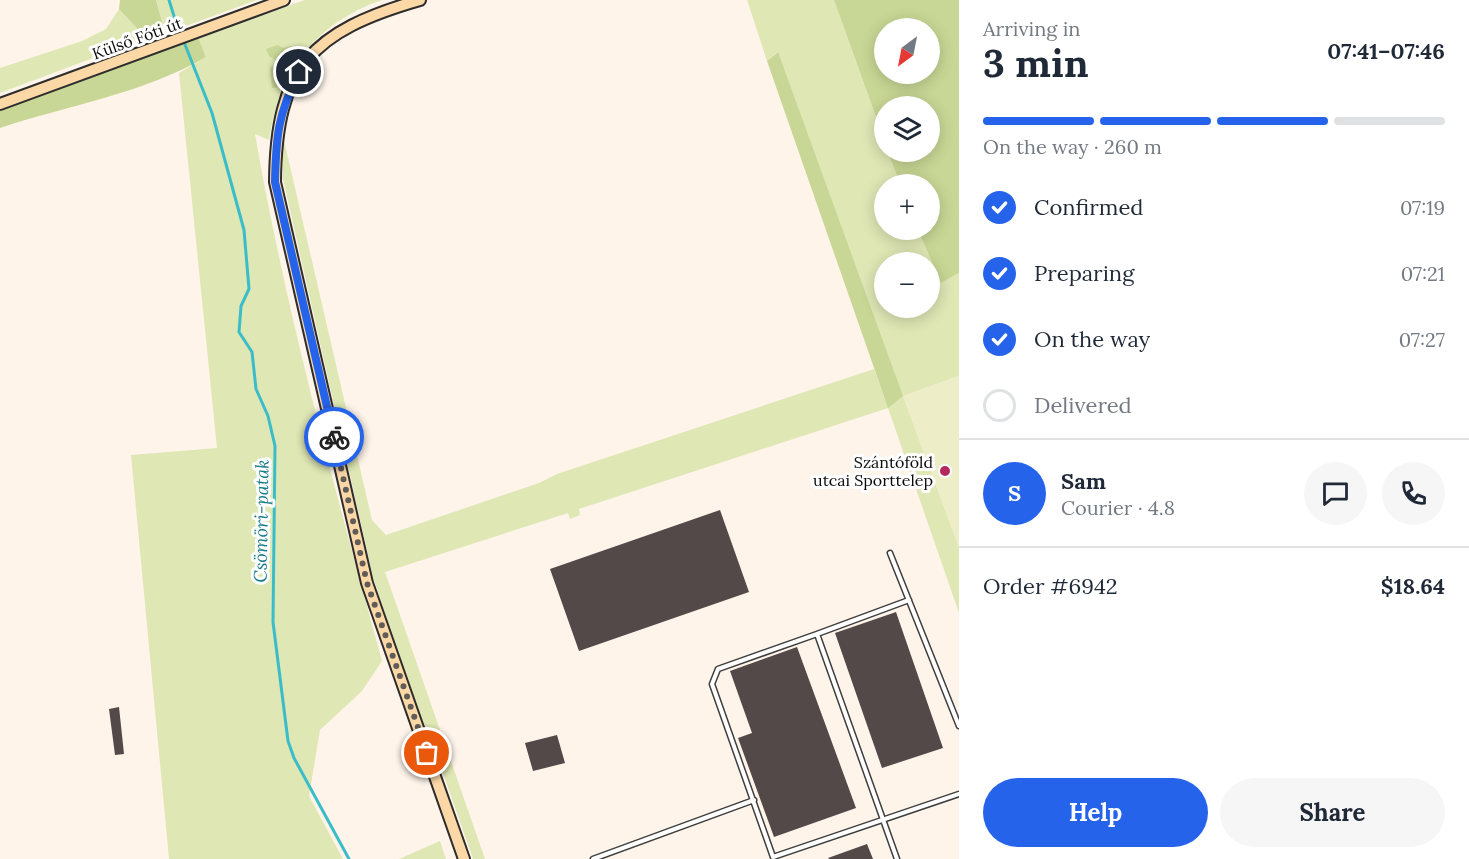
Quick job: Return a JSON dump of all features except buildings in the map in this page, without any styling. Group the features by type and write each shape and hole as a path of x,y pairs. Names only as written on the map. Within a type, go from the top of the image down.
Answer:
{"street":[{"name":"Külső Fóti út","path":"0,104 285,0"},
{"path":"420,0 357,22 330,38 313,53 299,72 279,117 275,182 367,583 464,859"}],"lane":[{"path":"890,553 959,726"},
{"path":"909,600 718,669 712,684 774,858 959,794"},
{"path":"817,634 897,859"},
{"path":"593,859 754,800"}],"green space":[{"path":"120,0 156,0 164,29 146,38 119,9"},
{"path":"156,0 257,0 175,30 164,29"},
{"path":"305,0 382,0 337,22 319,36 291,72 281,93 269,140 255,134 296,333 382,661 362,691 320,730 309,796 343,859 169,859 131,455 217,448 179,73 206,57 198,37"},
{"path":"747,0 834,0 874,111 874,162 892,162 896,174 874,174 874,240 922,240 928,252 874,252 874,318 940,318 940,281 941,283 959,273 959,376 903,396 959,547 959,613 888,408 777,52 767,61"},
{"path":"834,0 959,0 959,273 941,283 940,252 928,252 922,240 940,240 940,174 896,174 892,162 940,162 940,96 874,96 874,111"},
{"path":"119,9 146,38 0,93 0,68 82,41 106,29"},
{"path":"198,37 206,57 182,70 131,90 0,128 0,109"},
{"path":"278,45 283,48 292,46 295,53 276,88 272,88 270,68 275,64 275,60 269,56 266,49"},
{"path":"778,52 903,396 888,408 767,61"},
{"path":"283,136 372,520 386,535 539,483 557,474 874,369 888,408 579,509 580,515 570,519 568,513 385,572 485,859 473,859 437,756 419,718 373,577 283,179"},
{"name":"Szántóföld utcai Sporttelep","path":"959,376 959,547 903,396"},
{"path":"440,841 446,859 399,859"}],"waterway":[{"name":"Csömöri-patak","path":"169,0 178,29"},
{"name":"Csömöri-patak","path":"184,42 212,113 244,230 249,289 241,306 239,332 252,352 256,389 268,416 275,446 273,622 288,741 294,758 349,859"}],"way so far":[{"path":"334,437 367,583 427,753"}],"place":[{"name":"Szántóföld utcai Sporttelep","path":"945,471"}],"route":[{"path":"299,72 279,117 275,182 334,437"}]}
